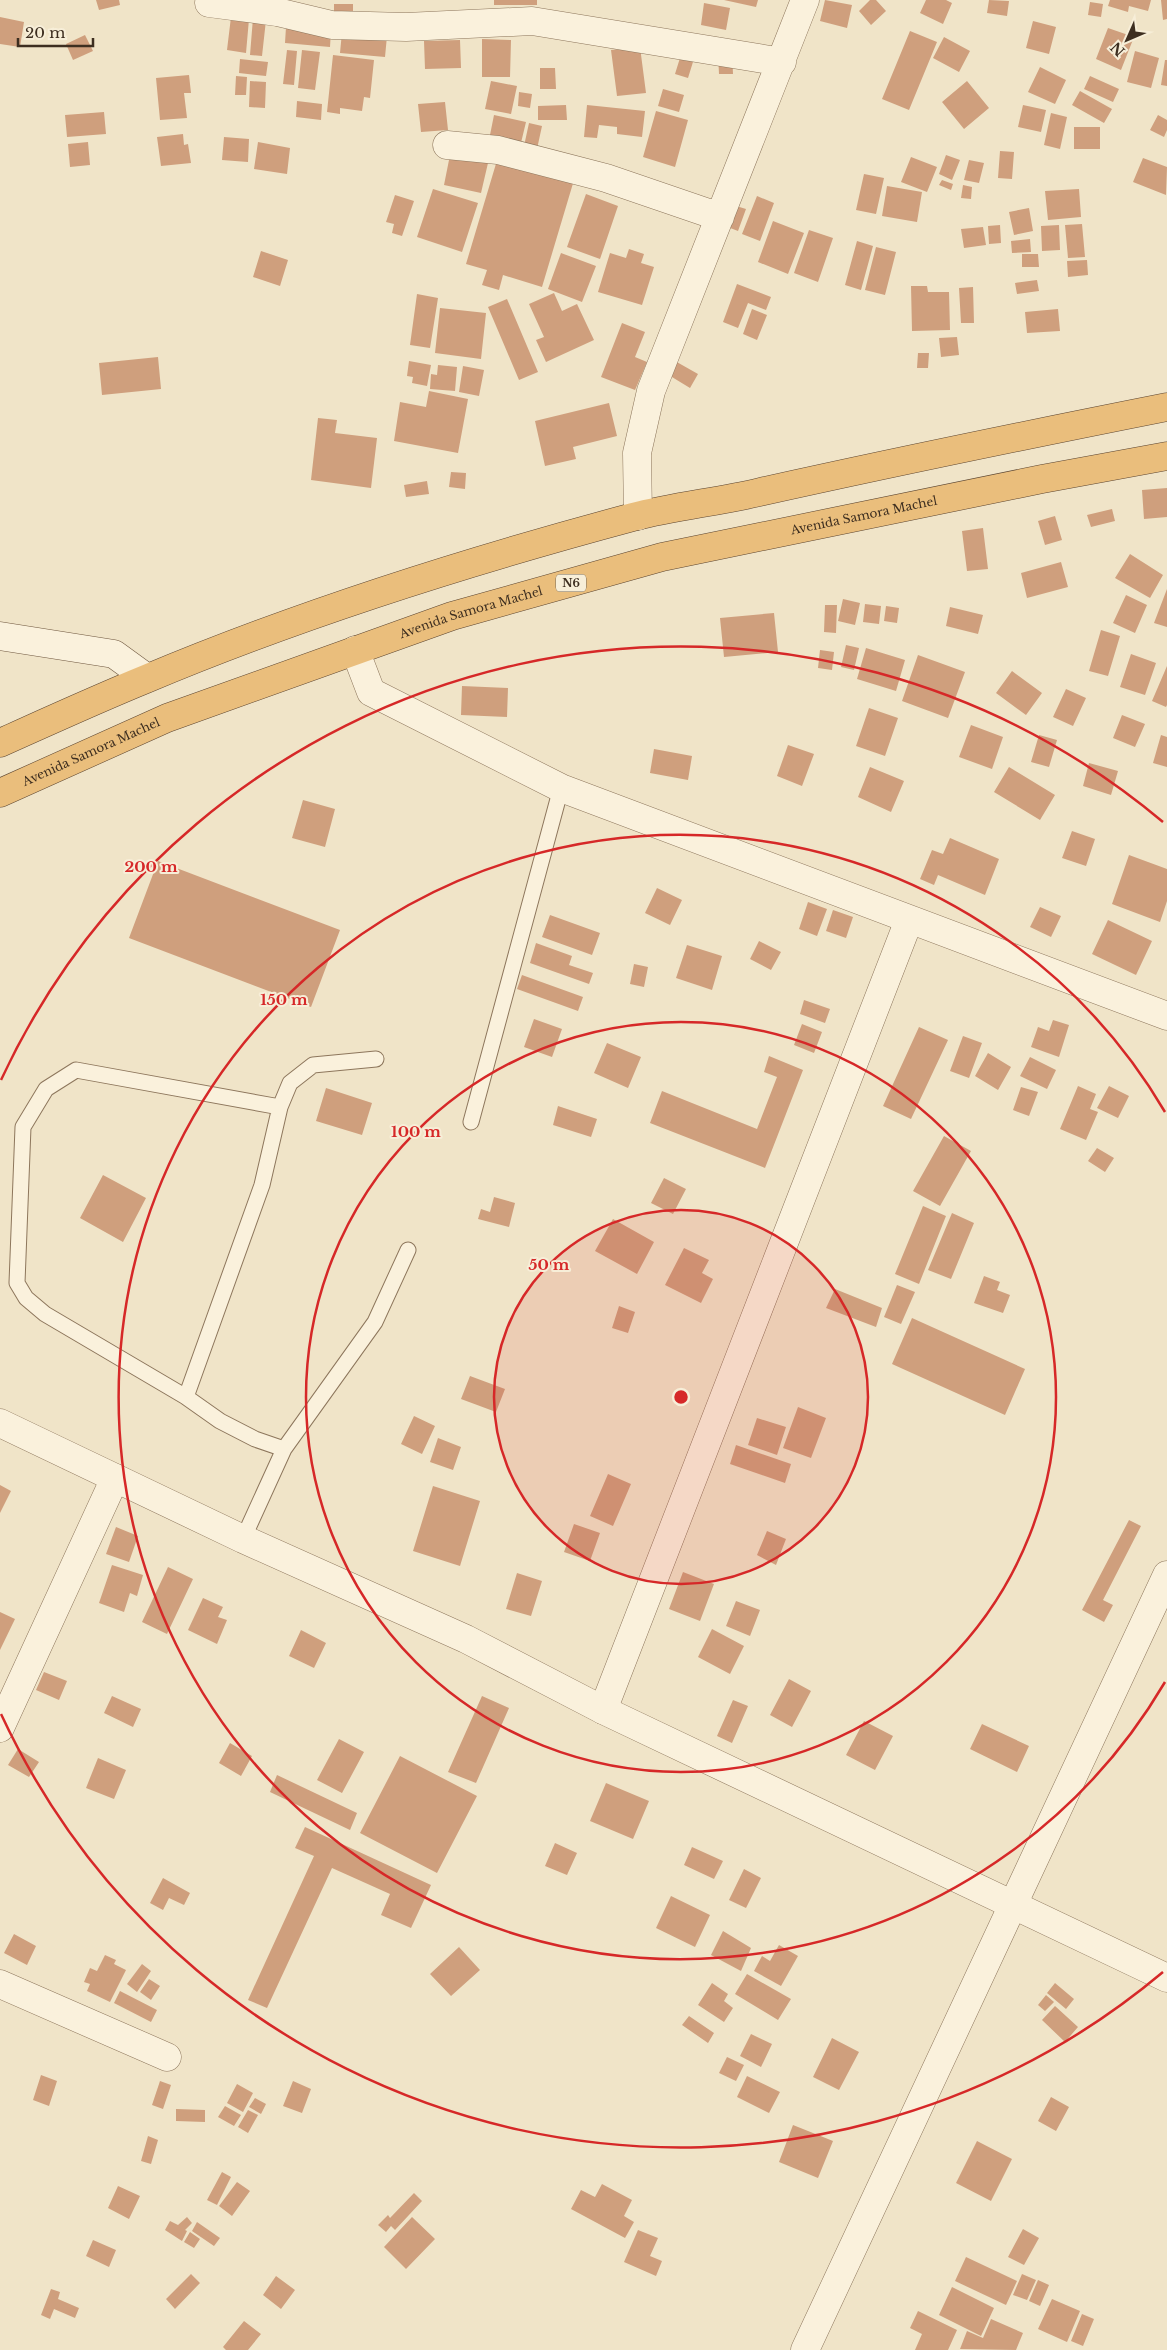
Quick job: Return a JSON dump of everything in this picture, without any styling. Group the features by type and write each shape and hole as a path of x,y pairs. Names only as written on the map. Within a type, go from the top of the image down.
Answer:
{"highway":[{"path":"0,743 147,678 364,598 523,548 638,516 738,497 952,450 1167,407"},
{"name":"Avenida Samora Machel","path":"0,793 167,718 452,616 662,557 1042,479 1167,456"}],"street":[{"path":"638,516 637,453 651,391 805,0"},
{"path":"209,3 277,12 332,25 406,27 532,22 782,62"},
{"path":"448,145 498,150 606,178 720,217"},
{"path":"0,636 114,654 147,678"},
{"path":"355,650 370,692 561,788 1167,1016"},
{"path":"602,1710 909,920"},
{"path":"0,1424 244,1539 466,1639 602,1710 1167,1978"},
{"path":"0,1728 115,1478"},
{"path":"805,2350 1167,1574"},
{"path":"0,1984 167,2057"}],"lane":[{"path":"471,1122 561,788"},
{"path":"186,1397 262,1185 280,1107 290,1083 313,1065 376,1060"},
{"path":"280,1107 76,1070 46,1089 23,1127 17,1283 26,1298 45,1314 98,1343 186,1397 220,1421 255,1438 284,1449"},
{"path":"244,1539 284,1449 375,1322 408,1250"}],"building":[{"path":"96,0 119,0 120,5 99,10"},
{"path":"494,0 537,0 537,5 494,5"},
{"path":"724,0 758,0 756,7"},
{"path":"825,0 852,5 847,28 820,21"},
{"path":"870,0 876,0 886,11 871,25 859,11"},
{"path":"926,0 946,0 952,3 943,24 920,13"},
{"path":"989,0 1009,1 1007,16 987,13"},
{"path":"1110,0 1151,0 1148,11 1129,6 1128,12 1108,6"},
{"path":"1161,0 1167,0 1167,19 1163,20"},
{"path":"1090,2 1103,4 1101,17 1088,15"},
{"path":"704,3 730,8 726,30 701,25"},
{"path":"334,4 353,4 353,18 334,18"},
{"path":"0,17 24,22 20,47 0,44"},
{"path":"231,17 249,19 246,53 227,50"},
{"path":"253,18 266,20 262,56 250,55"},
{"path":"1033,21 1056,27 1049,54 1026,48"},
{"path":"286,27 331,30 330,47 285,43"},
{"path":"1108,28 1134,37 1121,70 1096,59"},
{"path":"910,31 937,42 909,110 882,99"},
{"path":"342,32 387,36 385,57 340,53"},
{"path":"85,35 93,51 73,60 66,44"},
{"path":"944,37 970,51 959,72 933,58"},
{"path":"482,39 511,40 510,77 482,77"},
{"path":"460,40 461,68 425,69 424,41"},
{"path":"684,45 697,49 688,78 675,74"},
{"path":"640,47 646,93 617,96 611,50"},
{"path":"287,50 297,51 294,85 283,84"},
{"path":"302,50 320,52 315,90 298,88"},
{"path":"1135,51 1159,58 1151,88 1127,82"},
{"path":"718,53 732,53 733,74 719,74"},
{"path":"333,55 374,60 370,98 364,97 362,111 340,108 340,114 327,112"},
{"path":"240,59 268,62 266,76 239,73"},
{"path":"1165,60 1167,60 1167,86 1161,85"},
{"path":"1040,67 1066,80 1055,104 1028,92"},
{"path":"540,68 555,68 556,89 540,89"},
{"path":"189,75 191,93 184,93 187,118 160,120 156,78"},
{"path":"236,76 247,77 246,95 235,95"},
{"path":"1090,76 1119,89 1113,102 1084,89"},
{"path":"250,81 266,82 265,108 249,107"},
{"path":"491,81 517,86 511,114 485,109"},
{"path":"967,81 989,108 964,129 942,102"},
{"path":"663,89 684,95 679,112 658,106"},
{"path":"1080,91 1112,109 1104,123 1072,105"},
{"path":"519,92 532,94 530,108 518,106"},
{"path":"297,101 322,104 321,120 296,117"},
{"path":"445,102 448,130 421,132 418,104"},
{"path":"566,105 567,120 538,120 538,106"},
{"path":"587,105 645,111 642,137 617,134 617,127 599,125 597,138 584,137"},
{"path":"1023,105 1046,110 1041,132 1018,127"},
{"path":"656,111 688,120 675,167 643,157"},
{"path":"104,112 106,134 67,137 65,115"},
{"path":"1051,113 1067,117 1060,149 1044,145"},
{"path":"494,115 526,122 520,147 489,140"},
{"path":"1158,115 1167,120 1167,130 1164,137 1150,130"},
{"path":"529,123 542,126 537,149 524,146"},
{"path":"1074,127 1100,127 1100,149 1074,149"},
{"path":"183,134 184,145 188,144 191,163 161,166 157,137"},
{"path":"224,137 249,139 248,162 222,160"},
{"path":"88,142 90,165 70,167 68,144"},
{"path":"258,142 290,148 287,174 254,169"},
{"path":"1000,151 1014,152 1012,179 998,178"},
{"path":"450,155 488,163 481,193 444,185"},
{"path":"946,155 960,160 952,180 939,174"},
{"path":"498,157 574,180 542,287 503,275 499,290 482,285 487,270 466,264"},
{"path":"911,157 937,167 927,192 901,182"},
{"path":"1143,158 1167,167 1166,195 1133,182"},
{"path":"969,160 984,163 979,183 964,180"},
{"path":"864,174 884,178 876,214 856,210"},
{"path":"942,180 953,184 951,190 939,185"},
{"path":"963,185 972,187 971,199 961,198"},
{"path":"887,186 922,192 917,222 882,216"},
{"path":"433,189 478,203 462,252 417,237"},
{"path":"1079,189 1081,217 1048,220 1045,191"},
{"path":"586,194 618,206 600,259 567,247"},
{"path":"395,195 414,201 402,236 392,233 394,224 386,222"},
{"path":"757,196 774,203 760,241 742,234"},
{"path":"733,205 746,209 738,231 725,226"},
{"path":"1029,208 1033,231 1014,235 1009,212"},
{"path":"773,221 804,233 788,274 758,262"},
{"path":"1082,224 1085,257 1068,258 1065,225"},
{"path":"1000,225 1001,243 989,244 988,226"},
{"path":"1059,225 1060,250 1042,251 1041,226"},
{"path":"983,227 986,245 964,248 961,229"},
{"path":"809,230 833,238 818,282 794,273"},
{"path":"1030,239 1031,252 1012,253 1011,241"},
{"path":"857,241 873,246 861,290 845,285"},
{"path":"876,247 896,252 885,295 865,290"},
{"path":"629,249 644,254 641,263 654,267 642,305 598,292 610,253 626,258"},
{"path":"261,251 288,260 280,286 253,277"},
{"path":"561,253 596,266 582,302 548,289"},
{"path":"1022,254 1038,254 1039,267 1022,267"},
{"path":"1087,260 1088,275 1068,277 1067,261"},
{"path":"1037,280 1039,291 1017,294 1015,283"},
{"path":"737,284 771,297 766,310 748,303 738,328 723,322"},
{"path":"911,286 927,286 928,292 949,292 950,330 912,331"},
{"path":"973,287 974,323 961,323 959,288"},
{"path":"554,293 562,311 577,304 594,340 546,362 536,340 544,337 529,304"},
{"path":"417,294 438,298 430,348 410,345"},
{"path":"507,299 538,372 519,380 488,307"},
{"path":"440,308 486,313 481,359 435,353"},
{"path":"752,309 767,315 757,340 743,334"},
{"path":"1058,309 1060,331 1027,333 1025,312"},
{"path":"622,323 645,332 635,357 647,362 635,390 601,377"},
{"path":"957,337 959,355 941,357 939,338"},
{"path":"918,353 929,353 928,368 917,368"},
{"path":"158,357 161,389 102,395 99,363"},
{"path":"409,361 431,365 427,386 412,383 413,377 407,376"},
{"path":"675,361 698,374 690,388 667,374"},
{"path":"438,365 457,367 455,391 430,389 431,374 437,375"},
{"path":"463,366 484,370 479,396 459,392"},
{"path":"429,391 468,399 458,453 394,441 400,402 426,407"},
{"path":"609,403 617,436 573,447 576,459 545,466 535,421"},
{"path":"318,418 337,420 335,433 377,438 371,488 311,480"},
{"path":"451,472 466,473 465,489 449,487"},
{"path":"427,481 429,494 406,497 404,485"},
{"path":"1167,488 1167,517 1144,519 1142,490"},
{"path":"1112,509 1115,521 1091,527 1087,515"},
{"path":"1055,516 1062,540 1045,545 1038,521"},
{"path":"983,528 988,569 967,571 962,531"},
{"path":"1130,554 1163,575 1150,598 1115,578"},
{"path":"1061,562 1068,587 1027,598 1021,573"},
{"path":"1167,589 1167,627 1154,623"},
{"path":"1126,595 1147,605 1135,633 1113,623"},
{"path":"843,599 860,603 855,625 838,621"},
{"path":"865,604 881,606 879,624 863,622"},
{"path":"825,605 837,605 836,633 824,632"},
{"path":"886,606 899,608 897,623 884,621"},
{"path":"950,607 983,615 978,634 946,626"},
{"path":"774,613 778,652 724,657 720,618"},
{"path":"1101,630 1120,636 1108,676 1089,671"},
{"path":"846,645 859,648 854,670 841,667"},
{"path":"866,648 905,660 896,691 857,679"},
{"path":"820,650 834,652 832,670 818,668"},
{"path":"1131,654 1156,663 1145,695 1120,687"},
{"path":"918,655 965,672 948,718 902,701"},
{"path":"1167,666 1167,705 1166,707 1152,701"},
{"path":"1012,671 1042,693 1026,715 996,693"},
{"path":"462,686 508,688 507,717 461,715"},
{"path":"1066,689 1086,698 1073,726 1053,717"},
{"path":"869,708 898,718 885,756 856,746"},
{"path":"1122,715 1145,724 1135,747 1113,738"},
{"path":"971,725 1003,737 992,769 959,757"},
{"path":"1039,735 1057,740 1049,767 1031,762"},
{"path":"1161,735 1167,737 1167,767 1153,763"},
{"path":"788,745 814,754 802,786 777,776"},
{"path":"654,749 692,756 688,780 650,773"},
{"path":"1089,763 1118,771 1111,795 1083,786"},
{"path":"870,767 904,781 891,812 858,797"},
{"path":"1009,767 1055,795 1040,820 994,792"},
{"path":"303,800 335,809 325,847 292,838"},
{"path":"1072,831 1095,839 1086,866 1062,858"},
{"path":"950,838 999,859 985,895 938,875 934,885 920,879 932,850 943,854"},
{"path":"1129,855 1167,869 1167,901 1160,922 1112,904"},
{"path":"158,861 340,930 311,1007 129,938"},
{"path":"657,888 682,900 670,925 645,913"},
{"path":"808,902 827,909 817,936 799,929"},
{"path":"1040,907 1061,916 1051,937 1030,927"},
{"path":"833,910 853,917 846,938 826,931"},
{"path":"550,915 600,933 592,955 542,937"},
{"path":"1108,920 1152,941 1136,975 1092,954"},
{"path":"759,941 781,952 771,970 750,959"},
{"path":"536,943 572,956 569,965 593,973 589,984 530,963"},
{"path":"687,945 722,956 712,990 676,978"},
{"path":"634,964 648,967 644,987 630,984"},
{"path":"522,975 583,997 578,1011 517,989"},
{"path":"804,1000 830,1009 825,1023 800,1014"},
{"path":"534,1019 562,1029 552,1057 524,1047"},
{"path":"1053,1020 1069,1025 1059,1057 1031,1047 1038,1027 1049,1031"},
{"path":"802,1024 822,1032 814,1053 794,1045"},
{"path":"919,1027 948,1040 911,1119 883,1106"},
{"path":"963,1036 982,1043 969,1078 950,1071"},
{"path":"607,1043 641,1057 628,1088 594,1073"},
{"path":"988,1053 1011,1067 998,1090 975,1076"},
{"path":"769,1056 803,1070 765,1168 650,1123 662,1091 757,1129 777,1077 764,1072"},
{"path":"1030,1057 1056,1070 1047,1089 1020,1076"},
{"path":"1078,1086 1096,1094 1090,1109 1098,1112 1086,1140 1060,1129"},
{"path":"1109,1086 1129,1096 1118,1118 1097,1108"},
{"path":"1021,1087 1038,1092 1029,1116 1013,1110"},
{"path":"326,1088 372,1103 362,1135 316,1121"},
{"path":"558,1106 597,1119 591,1137 553,1125"},
{"path":"944,1136 971,1151 940,1206 913,1191"},
{"path":"1097,1148 1114,1158 1105,1172 1088,1161"},
{"path":"103,1175 146,1198 123,1242 80,1218"},
{"path":"664,1178 686,1189 673,1214 651,1203"},
{"path":"494,1197 515,1203 509,1227 478,1219 481,1209 490,1212"},
{"path":"923,1206 946,1216 919,1284 895,1274"},
{"path":"952,1213 974,1223 951,1279 928,1270"},
{"path":"613,1219 654,1242 637,1274 595,1251"},
{"path":"684,1248 709,1260 702,1273 713,1279 701,1303 665,1285"},
{"path":"984,1276 1000,1282 997,1290 1010,1295 1003,1313 974,1303"},
{"path":"897,1285 915,1292 901,1324 884,1317"},
{"path":"835,1289 882,1308 876,1327 826,1308"},
{"path":"619,1306 635,1312 628,1333 612,1328"},
{"path":"912,1318 1025,1369 1005,1415 892,1364"},
{"path":"470,1376 505,1389 496,1412 461,1399"},
{"path":"798,1407 826,1418 811,1458 783,1448"},
{"path":"414,1416 435,1426 422,1454 401,1444"},
{"path":"757,1418 786,1427 777,1455 748,1445"},
{"path":"438,1438 461,1447 453,1470 430,1462"},
{"path":"736,1445 791,1464 785,1483 730,1464"},
{"path":"608,1474 631,1484 613,1526 590,1516"},
{"path":"0,1485 11,1491 0,1513"},
{"path":"433,1486 480,1501 460,1566 413,1551"},
{"path":"1129,1520 1141,1526 1103,1600 1113,1605 1104,1622 1082,1610"},
{"path":"574,1524 600,1533 590,1561 564,1552"},
{"path":"116,1527 138,1536 129,1562 106,1554"},
{"path":"767,1531 786,1539 776,1565 757,1555"},
{"path":"112,1565 143,1575 137,1596 130,1593 124,1612 99,1603"},
{"path":"168,1567 193,1579 167,1634 142,1622"},
{"path":"683,1572 714,1584 700,1621 669,1609"},
{"path":"517,1573 542,1581 531,1616 506,1609"},
{"path":"203,1598 223,1607 218,1617 227,1620 217,1644 188,1630"},
{"path":"736,1601 760,1610 750,1636 726,1626"},
{"path":"0,1612 15,1619 0,1650"},
{"path":"712,1629 744,1646 730,1674 698,1657"},
{"path":"301,1630 326,1643 314,1668 289,1656"},
{"path":"44,1672 67,1681 59,1700 36,1690"},
{"path":"789,1679 811,1691 792,1727 770,1715"},
{"path":"112,1696 141,1709 133,1727 104,1713"},
{"path":"482,1696 509,1708 476,1783 448,1772"},
{"path":"733,1700 748,1706 732,1743 717,1736"},
{"path":"864,1721 893,1736 875,1770 846,1755"},
{"path":"982,1724 1029,1746 1017,1772 970,1749"},
{"path":"339,1739 364,1752 342,1793 317,1780"},
{"path":"230,1743 252,1756 241,1776 219,1763"},
{"path":"18,1749 39,1762 29,1777 8,1765"},
{"path":"400,1756 477,1796 437,1873 360,1833"},
{"path":"98,1758 126,1770 114,1799 86,1788"},
{"path":"277,1775 357,1813 350,1830 270,1792"},
{"path":"606,1783 649,1801 633,1839 590,1821"},
{"path":"305,1827 431,1885 411,1928 381,1915 390,1894 332,1868 267,2008 248,2000 314,1856 295,1848"},
{"path":"555,1843 577,1853 567,1875 545,1866"},
{"path":"692,1847 723,1861 714,1879 684,1865"},
{"path":"744,1869 761,1878 746,1908 729,1900"},
{"path":"163,1878 190,1893 184,1905 169,1898 163,1910 150,1903"},
{"path":"671,1896 710,1915 695,1947 656,1928"},
{"path":"723,1931 751,1948 741,1971 711,1955"},
{"path":"14,1934 36,1946 27,1965 4,1953"},
{"path":"779,1945 798,1956 781,1986 754,1971 762,1956 770,1961"},
{"path":"459,1947 480,1970 451,1996 430,1974"},
{"path":"105,1955 116,1960 114,1964 126,1970 110,2002 87,1991 90,1984 84,1982 90,1968 97,1971"},
{"path":"142,1964 151,1971 137,1992 127,1984"},
{"path":"747,1974 791,1999 778,2020 735,1994"},
{"path":"149,1979 160,1986 151,2000 140,1992"},
{"path":"712,1983 728,1994 724,2001 733,2008 724,2022 698,2005"},
{"path":"1055,1983 1074,1999 1066,2009 1047,1993"},
{"path":"120,1991 157,2010 151,2022 114,2003"},
{"path":"1046,1995 1054,2002 1045,2011 1038,2005"},
{"path":"1055,2006 1078,2027 1065,2042 1042,2020"},
{"path":"689,2016 714,2033 708,2043 682,2025"},
{"path":"751,2034 772,2044 761,2067 740,2056"},
{"path":"832,2038 859,2052 839,2090 813,2077"},
{"path":"727,2057 744,2065 736,2081 719,2073"},
{"path":"41,2075 57,2081 49,2106 33,2100"},
{"path":"747,2076 780,2092 769,2113 737,2097"},
{"path":"160,2081 171,2085 163,2109 152,2105"},
{"path":"293,2081 311,2089 302,2113 283,2106"},
{"path":"237,2084 253,2093 243,2112 227,2103"},
{"path":"1051,2097 1069,2107 1056,2131 1038,2121"},
{"path":"255,2098 266,2104 261,2114 249,2107"},
{"path":"225,2106 241,2115 234,2126 218,2117"},
{"path":"176,2109 205,2110 205,2122 176,2121"},
{"path":"248,2110 258,2115 248,2133 238,2127"},
{"path":"793,2125 833,2141 818,2178 779,2162"},
{"path":"148,2136 158,2140 151,2164 141,2161"},
{"path":"977,2141 1012,2159 991,2201 956,2183"},
{"path":"222,2172 231,2177 217,2205 207,2200"},
{"path":"237,2182 250,2191 232,2216 219,2206"},
{"path":"602,2184 632,2200 624,2216 634,2222 625,2238 571,2209 581,2190 595,2197"},
{"path":"118,2186 140,2196 129,2219 108,2208"},
{"path":"414,2193 422,2201 395,2230 391,2226 386,2232 378,2225 388,2215 390,2218"},
{"path":"187,2217 192,2223 185,2230 187,2231 182,2241 165,2230 170,2221 178,2225"},
{"path":"412,2217 435,2239 406,2269 384,2247"},
{"path":"197,2222 220,2238 214,2246 192,2231"},
{"path":"1023,2229 1039,2238 1024,2265 1008,2257"},
{"path":"638,2230 658,2238 650,2256 662,2261 656,2276 624,2262"},
{"path":"190,2232 200,2239 194,2248 184,2242"},
{"path":"93,2240 116,2250 109,2267 86,2256"},
{"path":"966,2257 1017,2281 1006,2305 955,2281"},
{"path":"191,2274 200,2283 175,2309 166,2299"},
{"path":"1022,2274 1036,2280 1027,2300 1013,2295"},
{"path":"276,2276 295,2290 281,2309 263,2295"},
{"path":"1038,2280 1049,2285 1040,2306 1029,2301"},
{"path":"952,2287 994,2308 981,2336 939,2315"},
{"path":"51,2289 60,2292 58,2299 79,2308 75,2318 54,2309 50,2319 41,2315"},
{"path":"1052,2299 1080,2311 1067,2342 1038,2329"},
{"path":"918,2311 957,2330 948,2350 915,2350 922,2334 910,2328"},
{"path":"1082,2314 1094,2319 1083,2346 1071,2341"},
{"path":"991,2319 1023,2333 1016,2350 960,2349 967,2331 983,2338"},
{"path":"244,2321 261,2334 248,2350 226,2350 223,2347"}]}
